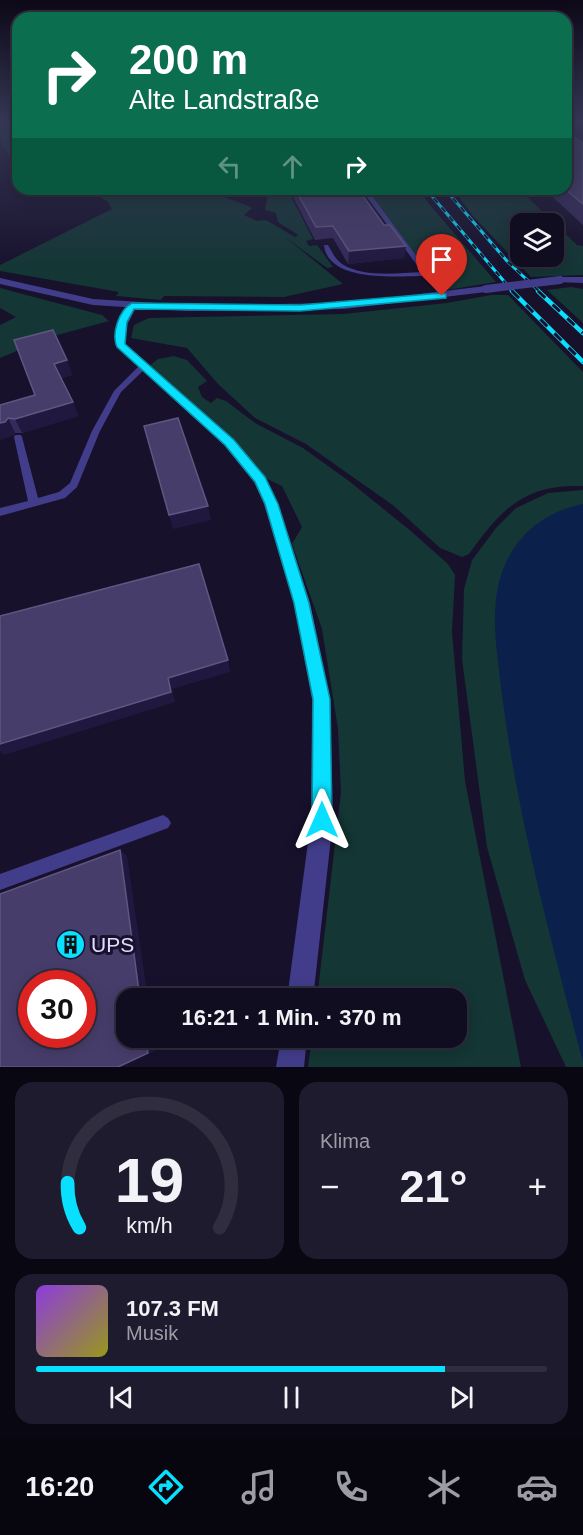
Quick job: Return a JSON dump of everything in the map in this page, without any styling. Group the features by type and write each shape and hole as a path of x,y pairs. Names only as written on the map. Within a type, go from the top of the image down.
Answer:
{"street":[{"path":"0,280 56,295 110,304 300,308 442,296 560,280 583,280"},
{"path":"132,306 122,322 120,345 229,442 261,480 271,504 302,603 321,699 322,820 301,988"},
{"path":"290,1067 293,1048"}],"lane":[{"path":"368,195 442,296"},
{"path":"326,246 340,265 350,269 427,274"},
{"path":"0,512 62,495 74,485 96,432 118,391 144,366"},
{"path":"18,437 34,503"},
{"path":"0,882 163,823"}],"green space":[{"path":"98,195 219,195 252,208 244,215 257,221 266,220 295,237 298,235 278,222 276,213 265,210 268,195 290,195 313,239 306,241 309,246 317,245 333,267 327,268 285,237 343,284 284,297 164,296 161,300 116,296 119,292 0,271 0,265 112,209 108,202"},
{"path":"370,195 423,195 496,282 441,291"},
{"path":"457,195 525,195 544,213 510,213 510,255 473,216"},
{"path":"564,232 577,245 583,246 583,275 531,277 521,267 564,267"},
{"path":"571,287 583,289 583,323 547,290"},
{"path":"0,288 102,315 109,321 50,337 0,358 0,325 16,317 0,308"},
{"path":"491,295 508,295 583,372 583,486 544,490 529,495 503,513 469,554 462,557 440,548 394,506 306,444 255,418 218,384 187,348 131,338 134,325 149,318 343,314 447,303"},
{"path":"174,356 187,360 207,381 198,387 202,397 211,403 217,398 226,401 255,423 303,448 349,481 412,532 448,564 455,575 452,632 465,781 521,1067 308,1067 311,1048 467,1048 467,988 318,988 341,792 338,729 322,629 292,544 302,527 282,486 263,477 149,366 158,359"},
{"path":"583,490 583,1067 566,1067 525,980 487,847 462,659 464,589 472,560 496,528 516,508 548,493"}],"water":[{"path":"583,504 583,1062 536,880 517,788 502,695 495,610 496,596 504,567 519,541 541,521 568,508"}],"building":[{"path":"572,170 583,170 583,204 572,195"},
{"path":"298,195 362,195 384,225 390,225 406,246 349,251 333,226 316,227"},
{"path":"53,330 67,360 54,364 73,402 15,419 8,418 5,422 0,423 0,405 35,395 14,340"},
{"path":"178,418 208,506 169,515 144,426"},
{"path":"199,564 228,660 168,678 171,692 0,744 0,616"},
{"name":"UPS","path":"120,850 139,988 116,988 116,1048 147,1048 148,1053 118,1067 0,1067 0,894"}],"railway":[{"path":"431,195 513,292"},
{"path":"450,195 507,261 540,292"},
{"path":"538,291 583,333"},
{"path":"513,292 583,362"}],"place":[{"name":"UPS","path":"70,944"}],"route":[{"path":"322,820 321,699 302,603 271,504 261,480 229,442 120,345 122,322 132,306 203,309 300,308 442,296"}]}
